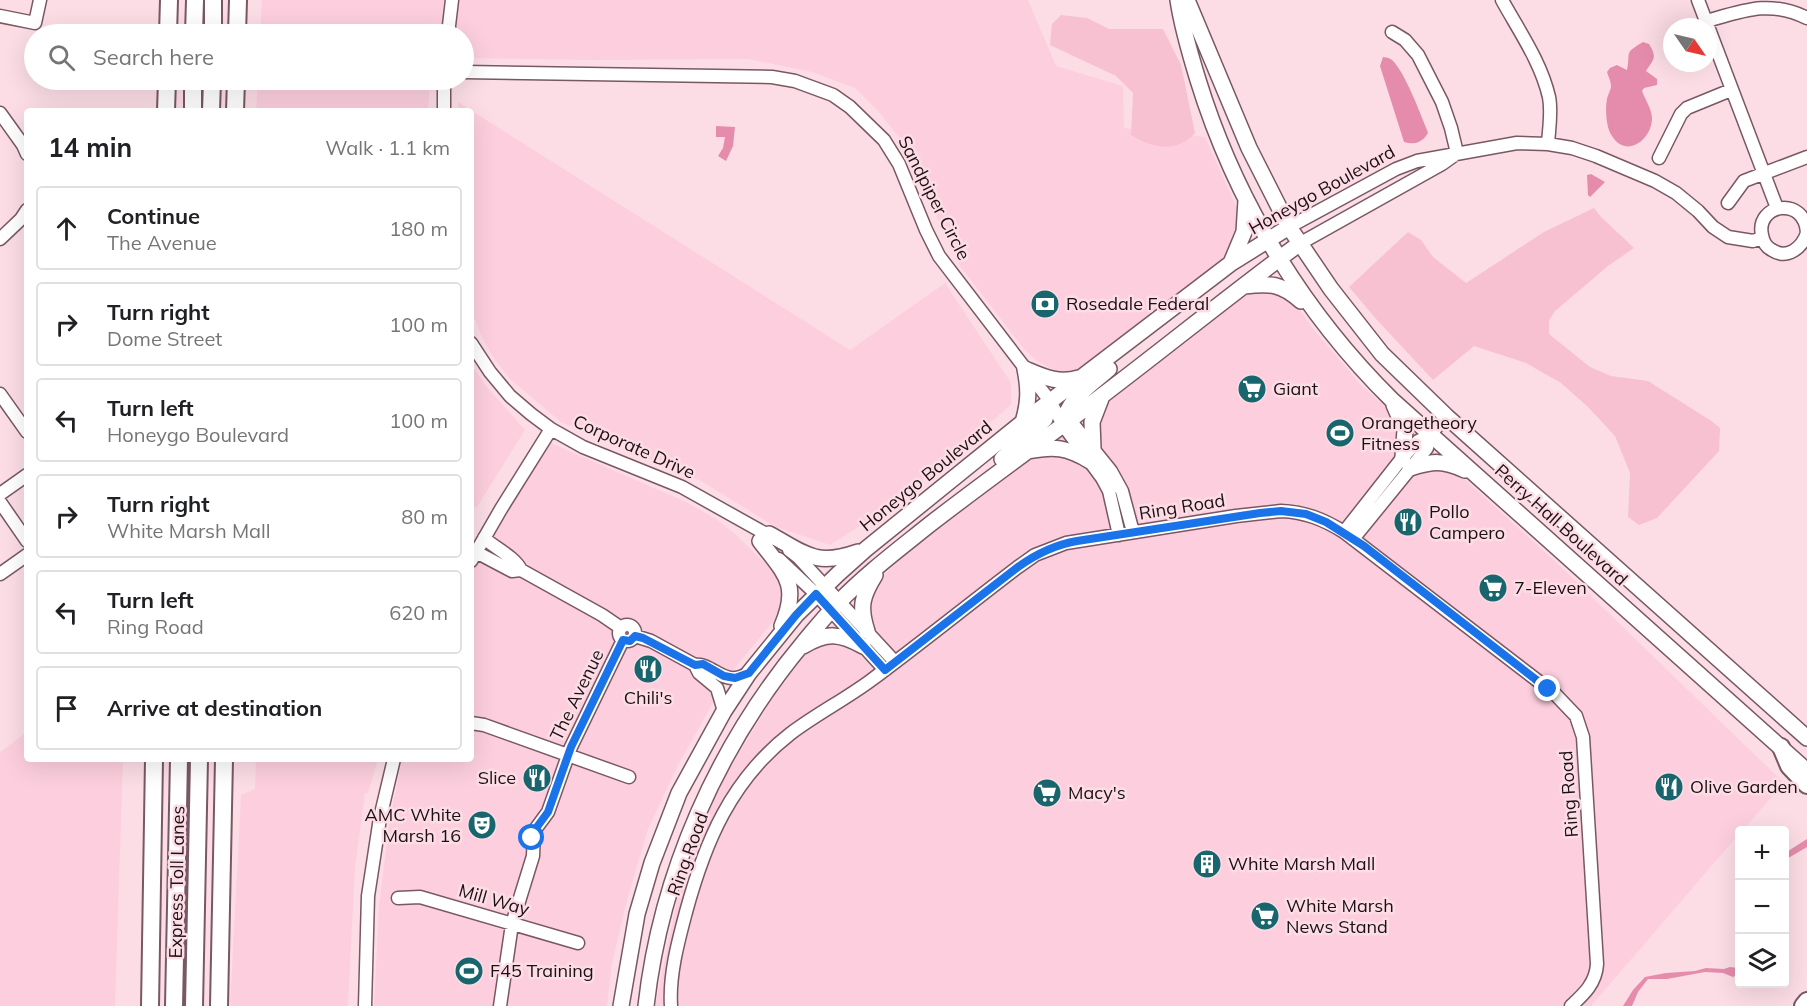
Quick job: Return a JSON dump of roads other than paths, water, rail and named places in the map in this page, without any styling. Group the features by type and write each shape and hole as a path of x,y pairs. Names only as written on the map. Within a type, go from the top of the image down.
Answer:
{"highway":[{"path":"168,0 168,24"},
{"path":"194,24 195,0"},
{"path":"213,0 213,24"},
{"path":"237,24 238,0"},
{"path":"166,108 167,90"},
{"path":"193,90 193,108"},
{"path":"211,108 212,90"},
{"path":"235,108 236,90"},
{"path":"1781,747 1789,766 1807,785"},
{"path":"150,1006 154,762"},
{"name":"Express Toll Lanes","path":"174,1006 179,762"},
{"name":"Express Toll Lanes","path":"194,1006 199,762"},
{"path":"219,1006 224,762"},
{"path":"1803,1006 1807,1001"}],"main road":[{"name":"Perry Hall Boulevard","path":"1178,0 1191,58 1205,104 1232,170 1278,259 1314,311 1349,355 1430,435 1807,771"},
{"name":"Perry Hall Boulevard","path":"1187,0 1249,148 1289,227 1331,289 1382,354 1446,416 1807,738"},
{"path":"1230,264 1244,232 1246,197"},
{"name":"Honeygo Boulevard","path":"646,1006 657,940 678,866 699,809 714,777 744,724 798,649 828,597 866,549 1050,401 1230,264 1289,227"},
{"name":"Honeygo Boulevard","path":"621,1006 637,914 659,844 681,789 724,711 749,673 777,639 828,597 881,564 1066,419 1104,393 1299,244"},
{"path":"1244,286 1276,285 1291,292 1314,311"},
{"path":"1066,419 1070,403 1132,348 1152,324"},
{"path":"1025,369 1047,379 1059,381 1084,376"},
{"path":"1023,422 1030,390 1025,369"},
{"path":"1025,452 1043,448 1064,448 1091,455 1092,422 1104,393"},
{"path":"1392,399 1405,430 1407,463 1448,463 1474,474"},
{"path":"929,526 1045,419 1050,401"},
{"path":"761,699 786,655 816,610 905,527 916,509"},
{"path":"765,538 820,559 844,556 866,549"},
{"path":"765,538 784,573 791,598 777,639"},
{"path":"798,649 816,639 833,635 851,639 865,638 861,610 864,594 881,564"},
{"path":"659,844 670,852 678,866"}],"street":[{"path":"0,16 35,23 40,0"},
{"path":"449,24 452,0"},
{"path":"1502,0 1534,57 1550,98 1548,144"},
{"path":"1698,0 1706,18"},
{"path":"1717,18 1765,5 1779,5 1807,18"},
{"path":"1392,32 1405,40 1418,56 1442,102 1457,153"},
{"path":"1717,50 1777,208"},
{"name":"Sandpiper Circle","path":"474,72 772,77 795,81 833,95 850,107 884,140 899,164 939,256 1066,419"},
{"path":"444,90 444,108"},
{"path":"1659,158 1681,114 1687,108 1731,90"},
{"path":"0,113 24,147"},
{"name":"Honeygo Boulevard","path":"1289,227 1396,169 1417,161 1517,143 1548,144 1588,153 1676,193 1698,210 1713,228 1728,237 1750,241 1762,238"},
{"name":"Honeygo Boulevard","path":"1299,244 1442,164 1457,153"},
{"path":"1728,203 1744,182 1807,157"},
{"path":"1785,207 1799,213 1804,219 1807,233 1799,248 1786,254 1771,250 1762,238 1762,223 1766,216 1777,208 1785,207"},
{"path":"0,239 24,214"},
{"name":"Corporate Drive","path":"474,348 510,396 551,429 584,447 682,487 742,522 798,557 828,597"},
{"path":"0,394 24,428"},
{"path":"1348,535 1372,514 1407,463 1418,441 1430,435 1446,416"},
{"path":"1066,419 1091,455 1109,491 1119,535"},
{"path":"521,570 512,572 474,556 551,429"},
{"path":"1091,455 1111,471 1122,491 1133,532"},
{"path":"1348,535 1407,463"},
{"path":"0,494 24,477"},
{"path":"0,502 24,538"},
{"name":"Ring Road","path":"671,1006 675,963 690,899 707,844 725,809 759,764 779,743 890,666 1035,555 1066,543 1281,511 1316,517 1348,535 1555,694 1570,708 1579,722 1584,746 1597,964 1591,985 1571,1006"},
{"path":"1372,514 1368,526 1368,542 1384,562"},
{"path":"484,538 495,548 518,562 521,570 602,615 626,635 651,641 695,665 699,673 717,688 724,711"},
{"path":"0,574 24,557"},
{"path":"828,597 890,666"},
{"name":"The Avenue","path":"500,1006 512,924 534,856 534,831 548,812 568,755 626,635"},
{"path":"695,665 703,664 724,676 735,678 749,673"},
{"path":"474,723 484,725 629,777"},
{"path":"365,1006 369,887 380,818 393,762"},
{"name":"Mill Way","path":"398,898 420,897 579,943"}],"place":[{"name":"Rosedale Federal","path":"1045,304"},
{"name":"Giant","path":"1252,389"},
{"name":"Orangetheory Fitness","path":"1340,433"},
{"name":"Pollo Campero","path":"1408,522"},
{"name":"7-Eleven","path":"1493,588"},
{"name":"Chili's","path":"648,669"},
{"name":"Slice","path":"537,778"},
{"name":"Olive Garden","path":"1669,787"},
{"name":"Macy's","path":"1047,793"},
{"name":"AMC White Marsh 16","path":"482,825"},
{"name":"White Marsh Mall","path":"1207,864"},
{"name":"White Marsh News Stand","path":"1265,916"},
{"name":"F45 Training","path":"469,971"}]}
